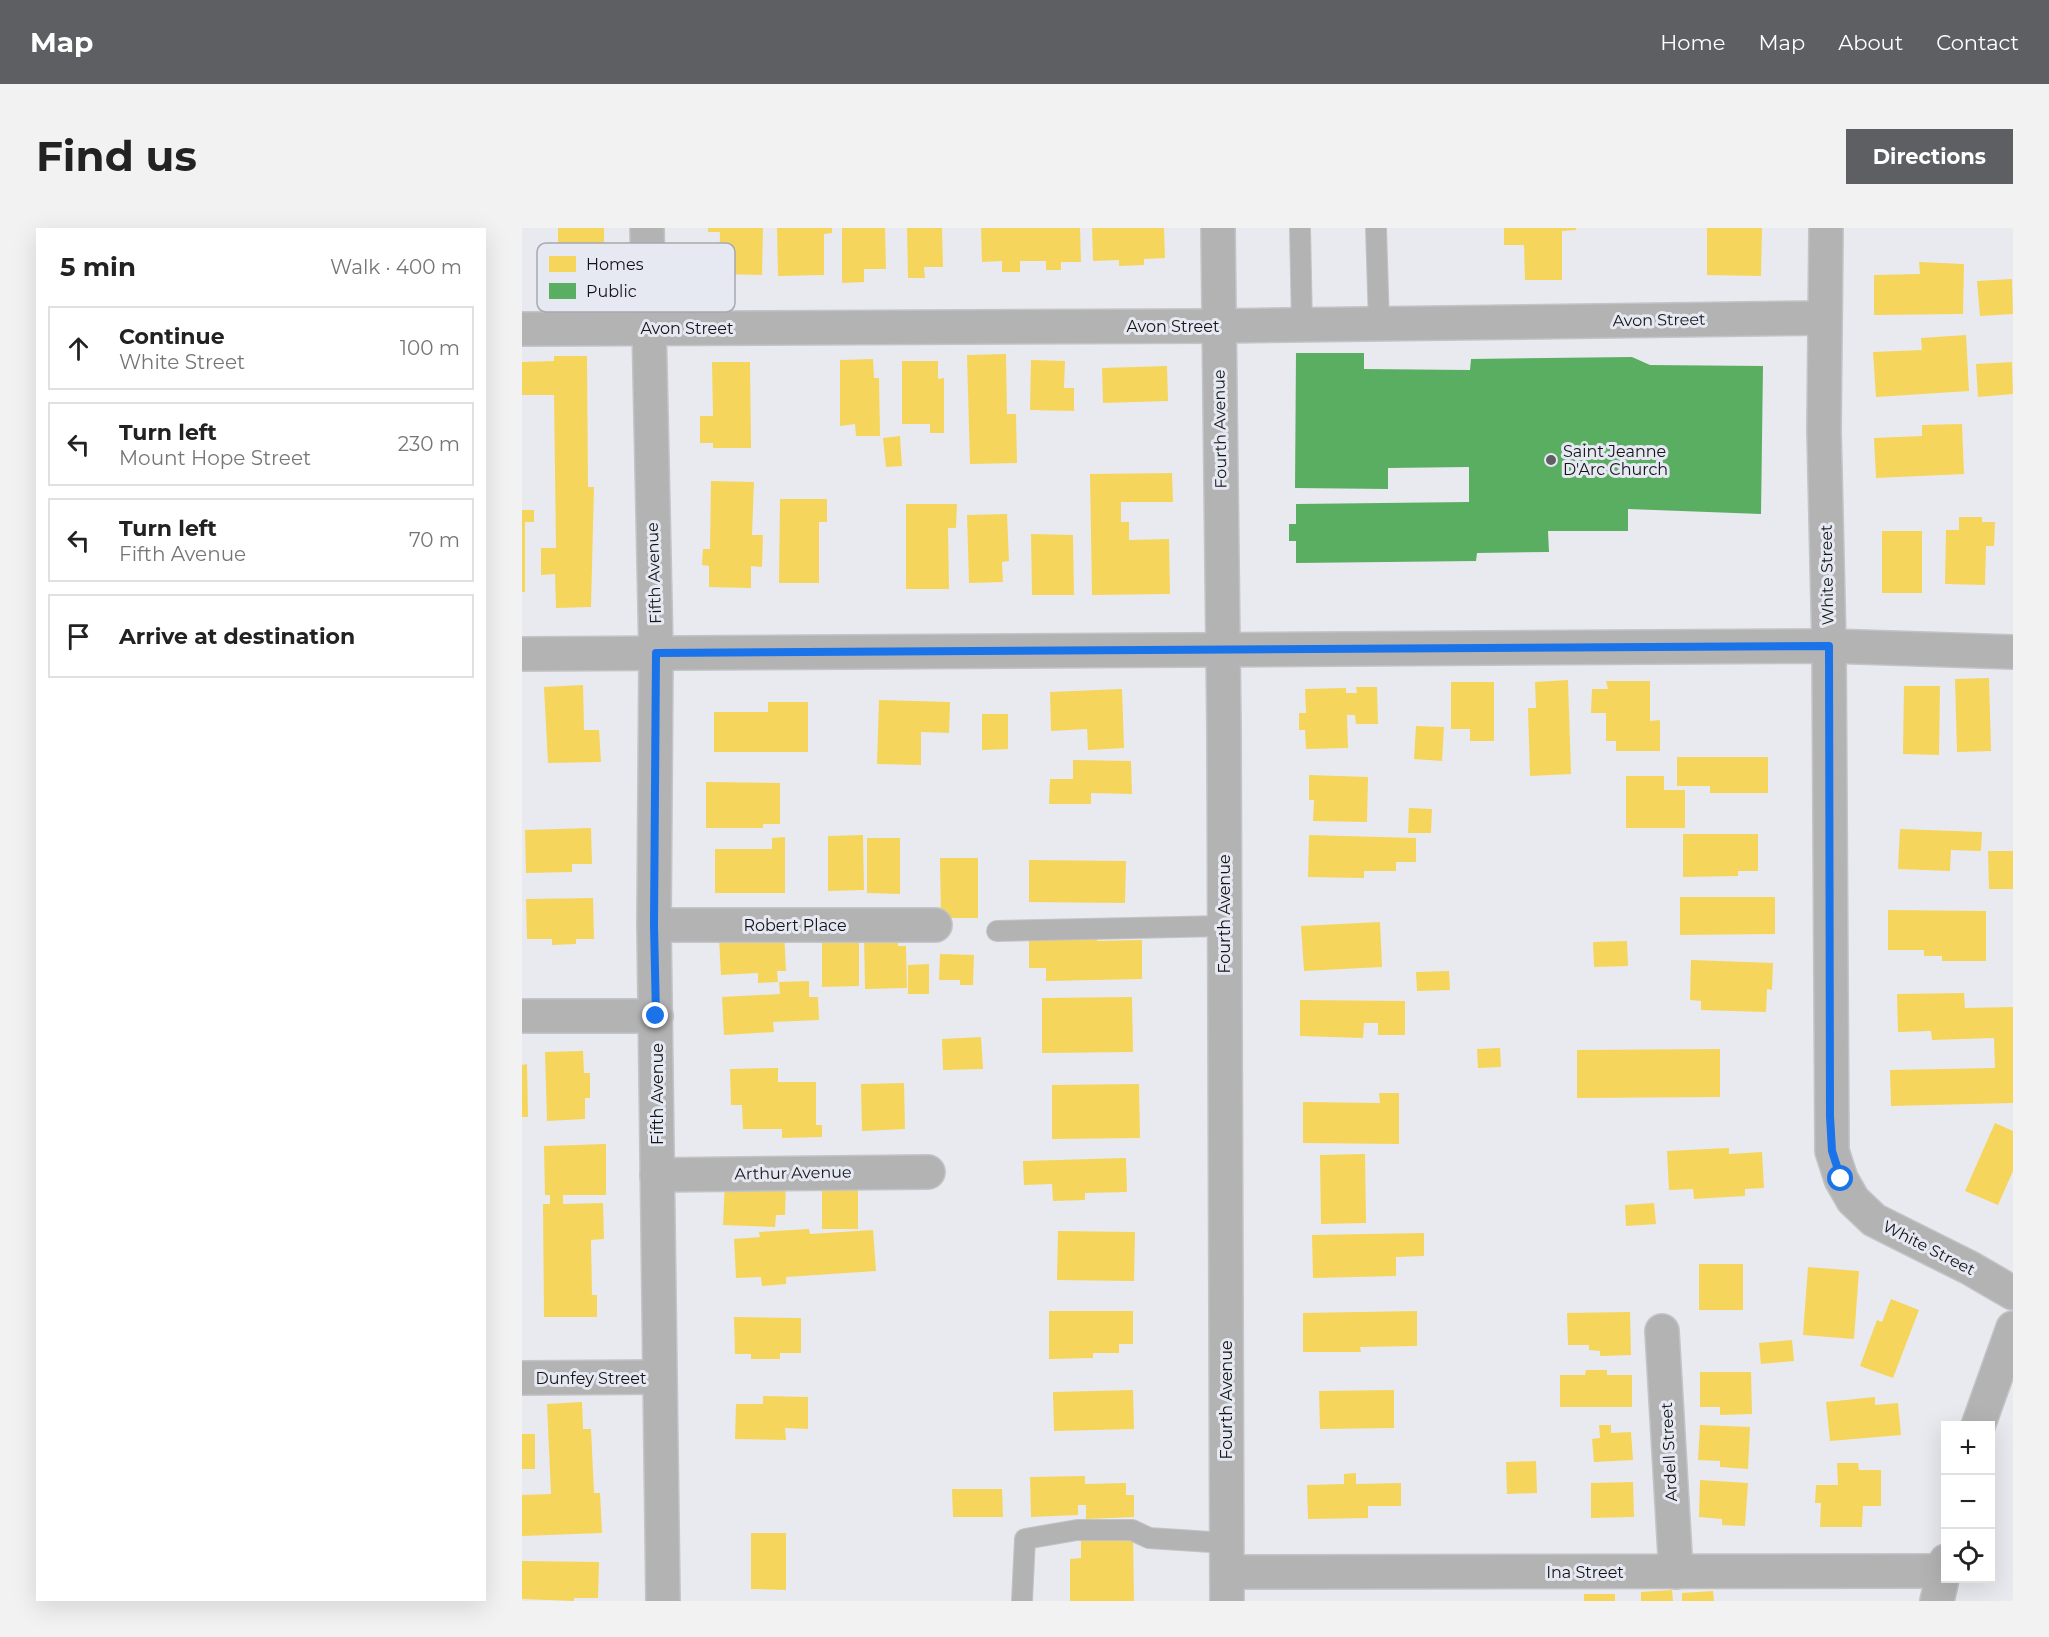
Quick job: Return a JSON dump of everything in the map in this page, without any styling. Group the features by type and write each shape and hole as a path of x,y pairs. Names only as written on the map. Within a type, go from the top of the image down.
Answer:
{"street":[{"name":"Fourth Avenue","path":"1218,228 1223,651 1227,1572"},
{"name":"White Street","path":"1826,228 1824,430 1829,646 1832,1151 1841,1179 1853,1200 1874,1220 1970,1268 2013,1293"},
{"name":"Fifth Avenue","path":"648,312 656,653 654,925 663,1601"},
{"name":"Avon Street","path":"522,329 1219,326 1825,318"},
{"path":"522,654 1829,646 2013,652"},
{"name":"Robert Place","path":"654,925 935,925"},
{"path":"522,1016 656,1016"},
{"name":"Arthur Avenue","path":"657,1175 928,1172"},
{"path":"1979,1421 2013,1328"},
{"name":"Ardell Street","path":"1662,1331 1676,1572"},
{"name":"Dunfey Street","path":"522,1378 659,1377"},
{"name":"Ina Street","path":"1227,1572 1676,1572 1941,1578"}],"lane":[{"path":"1300,228 1302,325"},
{"path":"1376,228 1379,324"},
{"path":"997,931 1224,926"},
{"path":"1022,1601 1025,1539 1077,1530 1132,1530 1227,1572"}],"building: Homes":[{"path":"558,228 604,228 604,243 558,243"},
{"path":"708,228 763,228 762,275 735,274 735,243 720,243 720,232 708,232"},
{"path":"777,228 832,228 832,233 824,234 824,275 778,276"},
{"path":"842,228 885,228 886,269 864,269 864,282 842,283"},
{"path":"907,228 942,228 943,267 924,267 925,278 908,278"},
{"path":"981,228 1080,228 1081,262 1061,262 1061,270 1046,270 1046,261 1020,261 1020,272 1002,272 1002,261 982,262"},
{"path":"1092,228 1164,228 1165,258 1144,259 1144,265 1119,266 1119,260 1093,261"},
{"path":"1504,228 1576,228 1576,230 1562,231 1562,280 1525,280 1524,245 1504,245"},
{"path":"1707,228 1762,228 1761,276 1707,275"},
{"path":"1919,262 1964,264 1963,314 1874,315 1874,275 1920,274"},
{"path":"2012,279 2013,314 1980,316 1977,281"},
{"path":"1966,335 1969,391 1876,397 1873,352 1922,350 1921,338"},
{"path":"1006,354 1007,414 1016,414 1017,463 970,464 967,355"},
{"path":"554,356 587,356 588,487 594,487 591,607 556,608 555,574 541,575 541,548 556,548 554,395 522,395 522,362 554,361"},
{"path":"873,359 874,378 879,378 880,436 856,436 855,424 840,426 840,360"},
{"path":"1031,360 1065,361 1064,388 1074,388 1074,411 1030,410"},
{"path":"902,361 938,361 938,379 944,378 944,433 930,433 930,424 902,424"},
{"path":"712,362 750,362 751,448 713,448 713,443 700,443 700,416 713,416"},
{"path":"2012,362 2013,394 1978,397 1976,364"},
{"path":"1167,366 1168,401 1103,403 1102,368"},
{"path":"1962,424 1964,474 1876,478 1874,438 1922,436 1922,425"},
{"path":"900,436 902,466 886,467 883,438"},
{"path":"1172,473 1173,502 1121,502 1121,522 1129,522 1129,540 1169,539 1170,594 1092,595 1090,474"},
{"path":"711,481 754,482 752,535 763,535 762,567 751,566 751,588 709,587 709,566 702,565 703,549 710,549"},
{"path":"780,499 827,499 827,522 819,522 819,583 779,583"},
{"path":"906,504 957,504 956,528 948,528 949,589 906,589"},
{"path":"522,510 534,510 534,522 525,522 525,592 522,592"},
{"path":"1007,514 1009,561 1002,562 1003,582 969,583 967,515"},
{"path":"1959,517 1982,517 1982,522 1995,522 1994,546 1986,546 1985,585 1945,584 1946,530 1959,530"},
{"path":"1882,531 1922,531 1922,593 1882,593"},
{"path":"1031,534 1073,535 1074,595 1032,595"},
{"path":"1989,678 1991,751 1957,752 1955,679"},
{"path":"1568,680 1571,774 1530,776 1528,708 1536,708 1535,682"},
{"path":"1606,681 1650,681 1650,721 1660,720 1660,751 1616,751 1616,741 1606,741 1606,713 1591,713 1592,689 1608,689"},
{"path":"1451,682 1494,682 1494,741 1470,741 1470,729 1451,729"},
{"path":"583,685 584,730 599,730 601,762 548,763 544,687"},
{"path":"1904,686 1940,686 1939,755 1903,754"},
{"path":"1356,687 1377,687 1378,724 1356,724 1355,715 1347,715 1348,748 1306,749 1305,730 1299,730 1299,713 1306,713 1305,689 1346,688 1346,693 1357,693"},
{"path":"1122,689 1124,748 1088,750 1087,729 1051,731 1050,692"},
{"path":"879,700 950,702 949,733 921,732 921,765 877,764"},
{"path":"768,702 808,702 808,752 714,752 714,712 768,712"},
{"path":"982,714 1008,714 1008,749 982,750"},
{"path":"1416,726 1444,727 1442,761 1414,759"},
{"path":"1677,757 1768,757 1768,793 1710,793 1710,786 1677,786"},
{"path":"1073,760 1131,761 1132,794 1091,793 1091,804 1049,804 1050,779 1073,779"},
{"path":"1309,775 1368,777 1367,822 1313,821 1314,800 1309,800"},
{"path":"1626,776 1664,776 1664,790 1685,790 1685,828 1626,828"},
{"path":"706,782 780,783 780,824 763,824 763,828 706,828"},
{"path":"1409,808 1432,809 1431,833 1408,833"},
{"path":"591,828 592,864 572,864 572,872 526,873 525,830"},
{"path":"1900,829 1982,832 1981,851 1951,850 1950,871 1898,869"},
{"path":"1683,834 1758,834 1758,871 1738,871 1738,876 1683,877"},
{"path":"863,835 864,890 828,891 828,836"},
{"path":"1309,835 1416,838 1416,862 1396,862 1396,871 1364,871 1364,878 1308,877"},
{"path":"785,837 785,893 715,893 715,849 772,849 772,838"},
{"path":"867,838 900,838 900,894 867,893"},
{"path":"1988,851 2013,851 2013,889 1989,889"},
{"path":"940,858 978,858 978,918 941,918"},
{"path":"1029,860 1126,861 1125,903 1029,902"},
{"path":"1680,897 1775,897 1775,934 1680,935"},
{"path":"593,898 594,939 576,939 576,944 552,945 552,939 527,939 526,899"},
{"path":"1888,910 1986,911 1986,961 1942,961 1942,956 1924,956 1924,950 1888,950"},
{"path":"1380,922 1382,967 1304,971 1301,926"},
{"path":"784,929 786,971 777,971 778,982 758,983 758,973 721,975 719,938"},
{"path":"1097,931 1097,941 1142,940 1142,979 1046,981 1046,968 1029,968 1029,939"},
{"path":"864,934 898,934 898,946 906,946 907,988 865,989"},
{"path":"822,937 859,937 859,986 822,987"},
{"path":"1627,941 1628,966 1594,967 1593,942"},
{"path":"940,954 974,955 973,985 960,985 960,980 939,980"},
{"path":"1691,960 1773,963 1772,990 1767,989 1766,1012 1701,1010 1701,1001 1690,1000"},
{"path":"929,964 929,994 908,994 908,965"},
{"path":"1449,971 1450,990 1417,991 1416,972"},
{"path":"809,981 809,997 818,997 819,1020 773,1022 774,1032 724,1035 722,997 780,994 779,982"},
{"path":"1964,993 1965,1008 2013,1007 2013,1103 1891,1106 1890,1070 1995,1068 1994,1038 1932,1040 1931,1031 1898,1032 1897,994"},
{"path":"1132,997 1133,1052 1042,1053 1042,998"},
{"path":"1300,1000 1405,1001 1405,1035 1378,1035 1378,1023 1364,1023 1363,1038 1300,1036"},
{"path":"981,1037 983,1069 943,1070 942,1039"},
{"path":"1500,1048 1501,1067 1478,1068 1477,1049"},
{"path":"1720,1049 1720,1097 1577,1098 1577,1050"},
{"path":"583,1051 584,1073 590,1073 590,1098 585,1098 585,1119 547,1121 545,1052"},
{"path":"527,1064 528,1117 522,1117 522,1065"},
{"path":"778,1068 778,1082 816,1082 816,1125 822,1125 822,1137 782,1138 782,1129 743,1129 742,1105 731,1105 730,1069"},
{"path":"904,1083 905,1129 862,1131 861,1084"},
{"path":"1139,1084 1140,1138 1052,1139 1052,1085"},
{"path":"1379,1093 1399,1093 1399,1144 1303,1143 1303,1102 1380,1103"},
{"path":"1995,1123 2013,1131 2013,1171 1998,1205 1965,1191"},
{"path":"606,1144 606,1195 563,1195 563,1204 603,1203 604,1239 591,1240 592,1295 597,1295 597,1317 544,1317 543,1204 550,1204 550,1195 545,1195 544,1146"},
{"path":"1729,1148 1729,1154 1762,1152 1764,1188 1745,1189 1745,1196 1694,1199 1693,1189 1669,1190 1667,1151"},
{"path":"1365,1154 1366,1223 1321,1224 1320,1155"},
{"path":"1126,1158 1127,1192 1085,1193 1085,1200 1053,1201 1052,1184 1024,1185 1023,1161"},
{"path":"822,1177 858,1177 858,1229 822,1229"},
{"path":"725,1178 786,1180 785,1215 776,1215 775,1227 723,1225"},
{"path":"1654,1203 1656,1224 1626,1226 1625,1205"},
{"path":"809,1229 810,1234 873,1230 876,1271 786,1277 786,1284 762,1286 761,1277 736,1278 734,1239 760,1237 759,1232"},
{"path":"1058,1231 1135,1232 1134,1281 1057,1280"},
{"path":"1424,1233 1424,1256 1396,1257 1396,1276 1313,1278 1312,1235"},
{"path":"1699,1264 1743,1264 1743,1310 1699,1310"},
{"path":"1808,1267 1859,1271 1854,1339 1803,1335"},
{"path":"1891,1299 1919,1310 1893,1378 1860,1366 1877,1320 1882,1322"},
{"path":"1049,1311 1133,1311 1133,1344 1119,1344 1119,1353 1093,1353 1093,1358 1049,1359"},
{"path":"1417,1311 1417,1346 1360,1347 1361,1352 1303,1352 1303,1313"},
{"path":"1630,1312 1631,1355 1600,1356 1600,1351 1589,1350 1589,1345 1568,1345 1567,1313"},
{"path":"734,1317 801,1318 801,1353 780,1353 780,1359 751,1359 751,1354 735,1354"},
{"path":"1792,1340 1794,1361 1761,1364 1759,1343"},
{"path":"1586,1370 1607,1370 1607,1375 1632,1375 1632,1407 1560,1407 1560,1375 1585,1375"},
{"path":"1700,1372 1751,1372 1752,1414 1720,1415 1720,1407 1700,1407"},
{"path":"1133,1390 1134,1429 1054,1431 1053,1392"},
{"path":"1394,1390 1394,1428 1320,1429 1319,1391"},
{"path":"763,1396 808,1397 808,1429 785,1428 786,1440 735,1439 736,1404 763,1404"},
{"path":"1875,1397 1875,1405 1898,1403 1901,1435 1830,1441 1826,1402"},
{"path":"582,1402 583,1429 591,1429 594,1493 600,1493 602,1533 522,1536 522,1495 551,1494 547,1404"},
{"path":"1599,1425 1611,1425 1611,1433 1631,1432 1633,1460 1594,1462 1592,1439 1600,1438"},
{"path":"1700,1425 1750,1427 1748,1469 1720,1467 1720,1461 1698,1460"},
{"path":"522,1434 535,1434 535,1469 522,1469"},
{"path":"1536,1461 1537,1493 1507,1494 1506,1462"},
{"path":"1837,1463 1858,1463 1859,1470 1881,1470 1881,1506 1863,1506 1862,1527 1820,1527 1821,1503 1815,1503 1816,1485 1838,1485"},
{"path":"1356,1473 1356,1484 1401,1483 1401,1506 1368,1506 1368,1518 1308,1519 1307,1485 1344,1484 1344,1474"},
{"path":"1085,1476 1085,1484 1126,1483 1126,1495 1134,1495 1134,1517 1086,1519 1086,1505 1078,1505 1078,1515 1031,1517 1030,1477"},
{"path":"1700,1480 1748,1483 1745,1526 1722,1525 1722,1519 1699,1517"},
{"path":"1633,1482 1634,1517 1591,1518 1591,1483"},
{"path":"952,1489 1002,1489 1003,1517 953,1517"},
{"path":"1133,1532 1134,1601 1070,1601 1070,1559 1081,1558 1081,1533"},
{"path":"751,1533 786,1533 786,1590 751,1589"},
{"path":"522,1561 599,1562 598,1598 574,1598 574,1601 522,1599"},
{"path":"1672,1590 1673,1601 1641,1601 1641,1592"},
{"path":"1713,1591 1714,1601 1682,1601 1682,1593"},
{"path":"1584,1594 1615,1594 1615,1601 1584,1601"}],"building: Public":[{"path":"1296,353 1364,353 1364,369 1470,370 1471,359 1632,357 1650,365 1763,366 1761,514 1628,509 1628,531 1548,531 1549,552 1477,553 1476,561 1296,563 1296,541 1289,541 1289,524 1296,524 1296,504 1469,502 1469,467 1388,468 1388,489 1295,488"}],"place":[{"name":"Saint Jeanne D'Arc Church","path":"1551,460"}],"route":[{"path":"656,1016 654,925 656,653 1829,646 1830,1116 1832,1151 1841,1179"}]}
